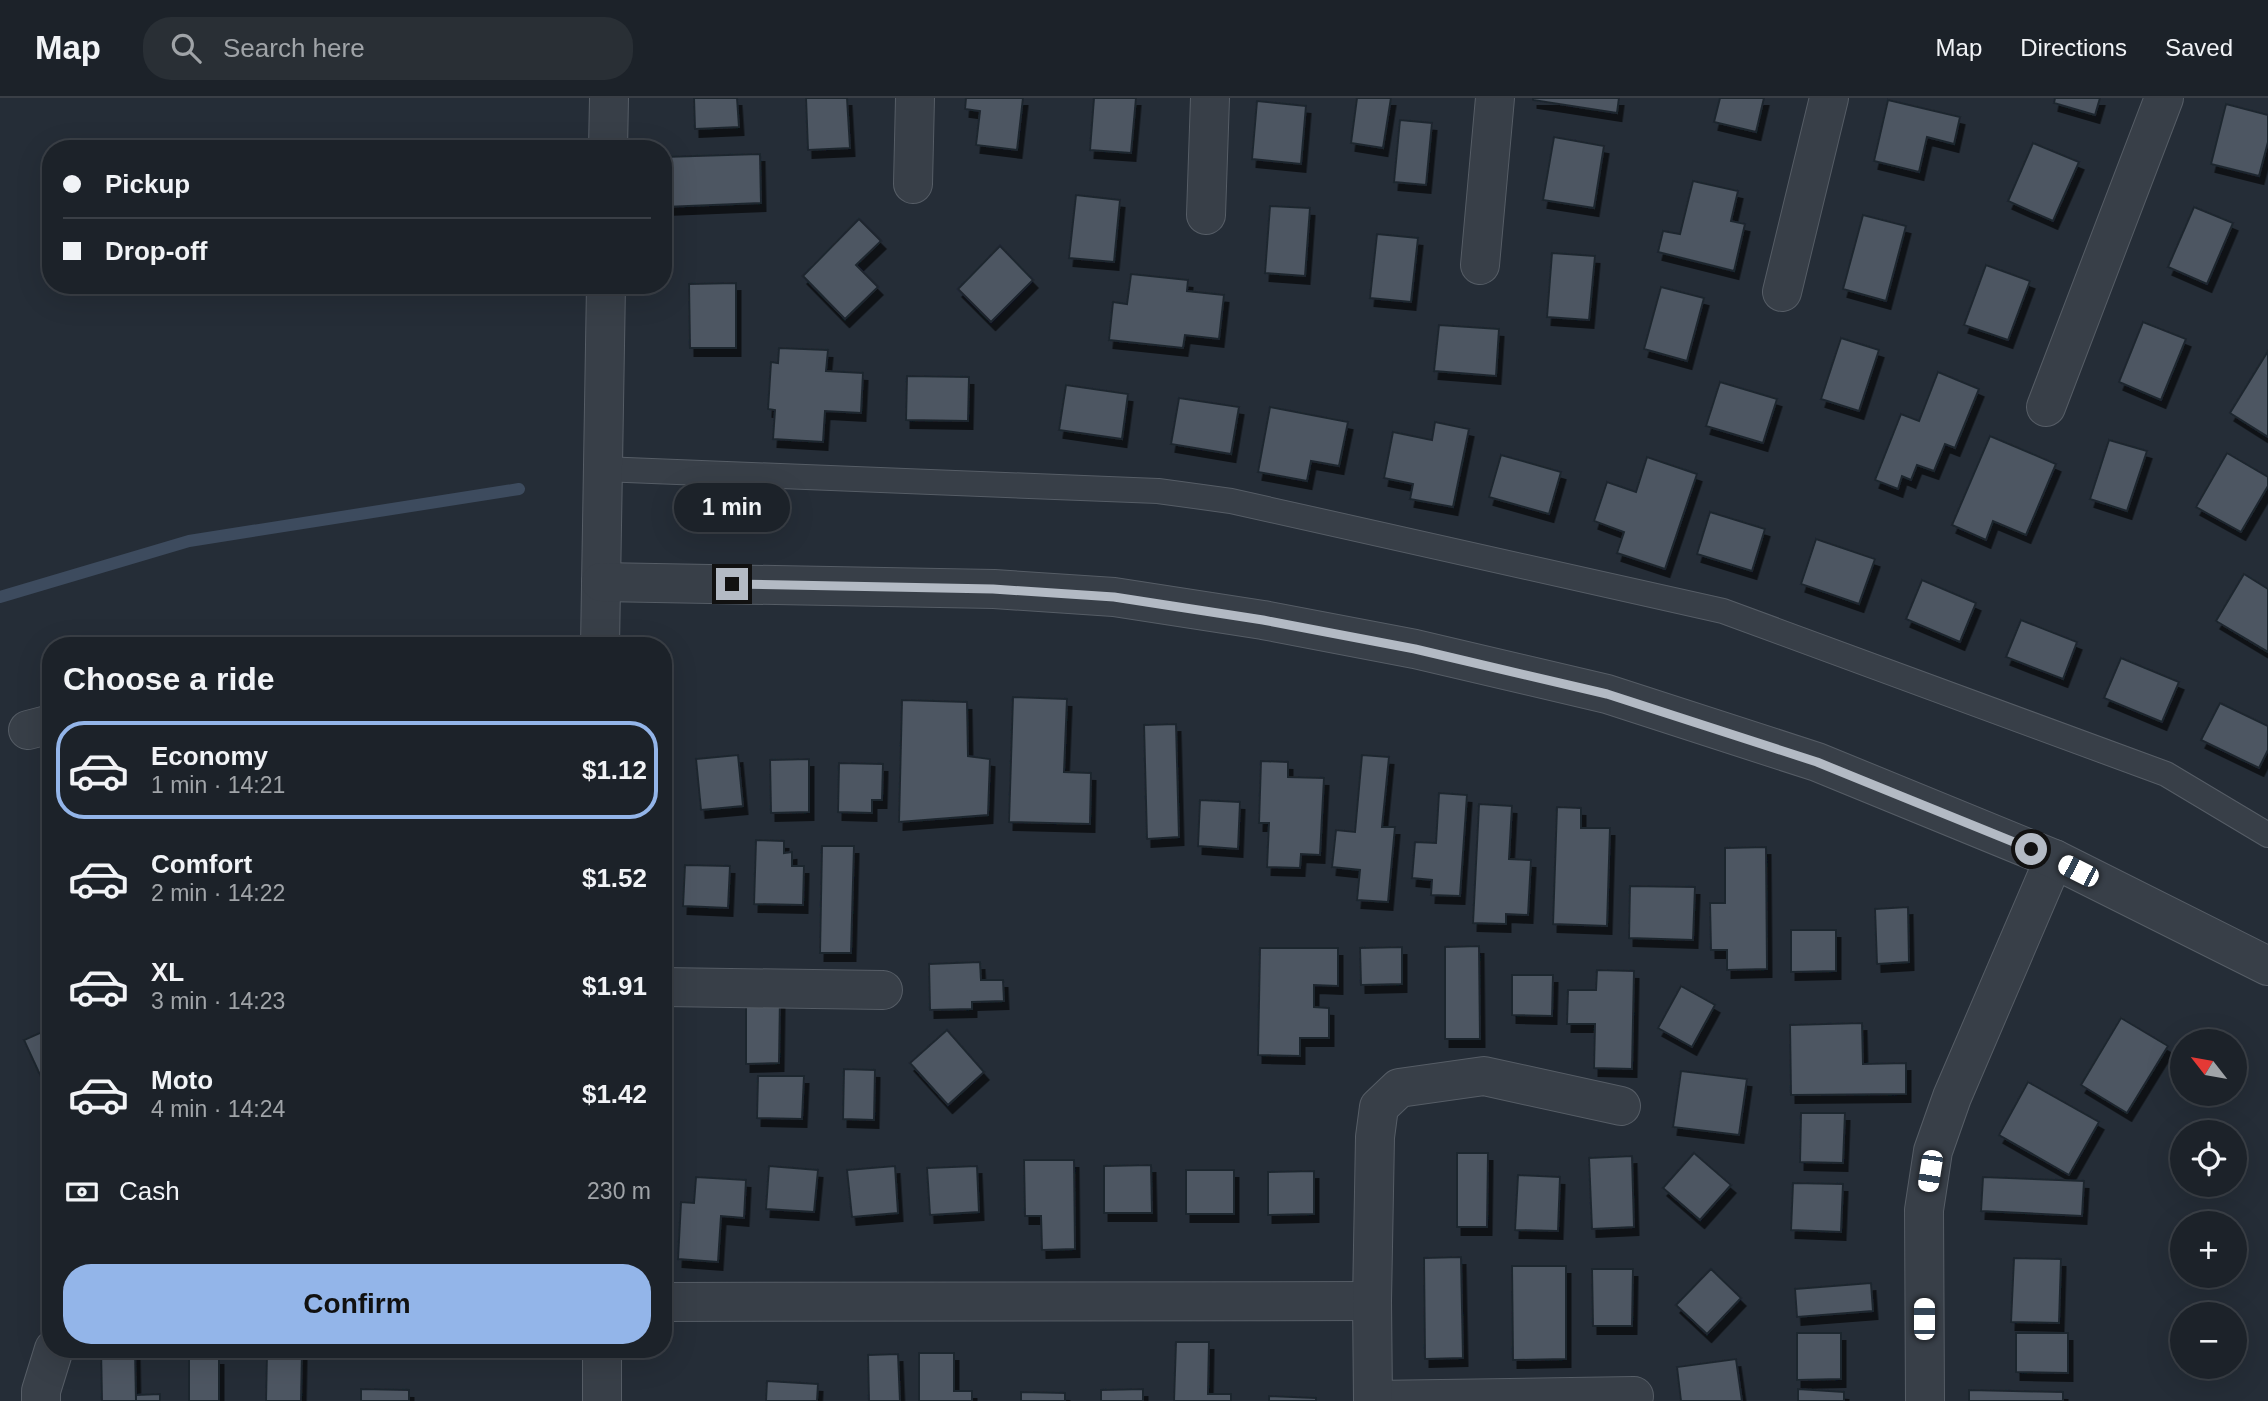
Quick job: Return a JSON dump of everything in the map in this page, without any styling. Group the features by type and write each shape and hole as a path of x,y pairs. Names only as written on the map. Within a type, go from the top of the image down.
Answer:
{"street":[{"path":"608,140 609,98"},
{"path":"912,184 915,98"},
{"path":"1206,215 1210,98"},
{"path":"1480,265 1494,98"},
{"path":"1782,292 1829,98"},
{"path":"2046,407 2164,98"},
{"path":"600,637 606,294"},
{"path":"601,582 993,589 1114,597 1263,620 1415,649 1607,694 1817,762 2054,859 2268,966"},
{"path":"1924,1401 1924,1210 1933,1152 1952,1097 2054,859"},
{"path":"672,987 883,990"},
{"path":"1621,1106 1484,1076 1399,1087 1379,1107 1375,1137 1373,1400 1634,1396"},
{"path":"672,1302 1372,1301"},
{"path":"41,1401 41,1391 51,1358"},
{"path":"602,1358 602,1401"}],"lane":[{"path":"602,469 1158,491 1257,507 1723,611 2166,775 2268,835"}],"building":[{"path":"694,98 737,98 739,127 695,129"},
{"path":"806,98 847,98 850,148 808,150"},
{"path":"966,98 1023,98 1017,150 976,145 980,111 965,109"},
{"path":"1094,98 1136,98 1131,153 1090,150"},
{"path":"1357,98 1391,98 1383,148 1351,143"},
{"path":"1533,98 1619,98 1617,113"},
{"path":"1720,98 1764,98 1756,132 1714,122"},
{"path":"2055,98 2100,98 2095,115 2054,103"},
{"path":"1888,100 1960,117 1954,144 1927,137 1919,172 1874,161"},
{"path":"1257,101 1306,106 1301,164 1252,159"},
{"path":"2226,104 2268,115 2268,142 2259,176 2211,164"},
{"path":"1400,120 1432,123 1426,185 1394,182"},
{"path":"1554,137 1604,146 1594,208 1543,200"},
{"path":"2033,143 2079,162 2053,221 2008,201"},
{"path":"760,154 761,203 672,207 672,157"},
{"path":"1693,181 1738,191 1731,221 1745,224 1734,271 1658,252 1663,231 1680,234"},
{"path":"1076,195 1120,200 1114,262 1069,258"},
{"path":"1270,206 1310,208 1305,276 1265,273"},
{"path":"2194,207 2233,223 2207,284 2168,267"},
{"path":"1863,215 1906,226 1886,301 1843,289"},
{"path":"859,219 881,241 856,265 878,287 845,319 803,276"},
{"path":"1377,234 1418,238 1411,302 1370,298"},
{"path":"1000,246 1033,280 991,322 958,289"},
{"path":"1552,253 1595,256 1589,320 1547,317"},
{"path":"1986,265 2030,281 2008,340 1964,325"},
{"path":"1131,274 1188,280 1187,291 1224,295 1219,339 1185,335 1183,348 1109,340 1113,302 1127,304"},
{"path":"736,283 736,348 690,348 689,284"},
{"path":"1661,287 1704,298 1687,361 1644,349"},
{"path":"2143,322 2186,339 2161,400 2119,382"},
{"path":"1439,325 1499,329 1496,376 1434,371"},
{"path":"1841,338 1879,350 1859,411 1821,399"},
{"path":"779,348 828,350 826,371 863,373 861,413 825,411 823,442 773,439 775,410 768,409 771,362 778,363"},
{"path":"2268,351 2268,437 2230,413"},
{"path":"1938,372 1979,389 1955,448 1945,444 1934,471 1917,465 1911,480 1902,476 1898,489 1875,480 1901,414 1919,421"},
{"path":"907,376 969,377 968,421 906,420"},
{"path":"1720,382 1777,399 1763,443 1706,426"},
{"path":"1066,385 1128,394 1122,439 1059,430"},
{"path":"1179,398 1239,407 1231,454 1171,444"},
{"path":"1270,407 1348,422 1339,466 1311,461 1307,481 1258,472"},
{"path":"1435,422 1469,429 1453,507 1410,499 1413,484 1384,478 1393,432 1432,440"},
{"path":"1990,436 2056,464 2026,535 1993,521 1986,540 1952,525"},
{"path":"2109,440 2147,451 2127,511 2090,499"},
{"path":"2227,453 2268,477 2268,486 2241,532 2196,507"},
{"path":"1501,455 1561,472 1549,514 1489,497"},
{"path":"1647,457 1697,474 1665,569 1617,553 1624,532 1594,521 1607,482 1636,492"},
{"path":"1710,512 1765,529 1752,571 1697,554"},
{"path":"1816,539 1875,559 1859,604 1801,584"},
{"path":"2244,574 2268,589 2268,652 2216,621"},
{"path":"1922,580 1976,603 1960,642 1906,619"},
{"path":"2021,620 2077,642 2063,679 2006,657"},
{"path":"2121,658 2179,682 2162,722 2104,698"},
{"path":"1013,697 1067,699 1064,772 1091,773 1090,824 1009,822"},
{"path":"902,700 967,702 968,756 990,759 988,815 899,822"},
{"path":"2220,703 2268,726 2268,750 2259,768 2201,740"},
{"path":"1176,724 1179,837 1147,839 1144,725"},
{"path":"738,755 743,806 701,810 696,759"},
{"path":"1362,755 1389,757 1382,827 1395,827 1388,902 1357,900 1360,870 1332,867 1336,830 1355,832"},
{"path":"809,759 809,812 771,813 770,760"},
{"path":"1261,761 1288,762 1288,777 1324,778 1320,855 1301,854 1300,868 1267,867 1269,823 1259,823"},
{"path":"839,763 883,764 882,800 872,800 872,813 838,812"},
{"path":"1439,793 1467,795 1460,896 1431,895 1432,880 1412,878 1415,842 1436,843"},
{"path":"1200,800 1240,802 1238,849 1198,846"},
{"path":"1479,804 1512,806 1509,859 1531,860 1528,915 1506,914 1506,924 1473,923"},
{"path":"1557,807 1581,808 1581,828 1610,828 1607,926 1553,924"},
{"path":"756,840 784,841 784,853 792,852 792,866 804,866 803,905 754,904"},
{"path":"822,846 854,846 851,953 820,953"},
{"path":"1766,847 1767,969 1727,970 1727,950 1711,950 1710,903 1725,903 1725,848"},
{"path":"685,865 730,866 728,908 683,906"},
{"path":"1630,886 1695,887 1693,940 1629,938"},
{"path":"1908,907 1909,962 1877,964 1875,909"},
{"path":"1791,930 1836,930 1836,971 1791,972"},
{"path":"1479,946 1480,1039 1445,1039 1445,947"},
{"path":"1402,947 1402,984 1361,985 1360,948"},
{"path":"1260,948 1338,948 1338,986 1314,985 1314,1007 1329,1008 1329,1038 1300,1038 1300,1056 1258,1055"},
{"path":"980,962 981,980 1003,980 1004,1001 972,1002 972,1009 930,1010 929,964"},
{"path":"1597,970 1634,971 1632,1069 1594,1068 1595,1024 1567,1024 1568,990 1596,990"},
{"path":"1512,975 1553,975 1552,1016 1512,1015"},
{"path":"1681,986 1715,1005 1692,1047 1658,1028"},
{"path":"780,999 779,1063 746,1064 746,1000"},
{"path":"2121,1018 2168,1046 2127,1113 2081,1085"},
{"path":"1862,1023 1863,1064 1906,1063 1906,1094 1791,1095 1790,1025"},
{"path":"947,1030 984,1072 948,1105 910,1063"},
{"path":"42,1032 42,1079 24,1040"},
{"path":"844,1069 875,1070 874,1120 843,1119"},
{"path":"1681,1071 1747,1079 1739,1135 1673,1127"},
{"path":"758,1076 804,1076 802,1119 757,1118"},
{"path":"2028,1082 2099,1122 2069,1175 1999,1135"},
{"path":"1801,1113 1845,1113 1843,1163 1800,1162"},
{"path":"1457,1153 1488,1153 1487,1227 1457,1227"},
{"path":"1694,1153 1731,1185 1700,1220 1663,1188"},
{"path":"1632,1156 1634,1227 1592,1229 1589,1158"},
{"path":"1024,1160 1074,1160 1075,1249 1042,1250 1041,1216 1025,1216"},
{"path":"1151,1165 1152,1213 1104,1213 1104,1166"},
{"path":"769,1166 818,1170 814,1212 766,1209"},
{"path":"895,1166 898,1213 852,1217 847,1170"},
{"path":"977,1166 979,1212 930,1215 927,1168"},
{"path":"1186,1170 1234,1170 1234,1214 1186,1214"},
{"path":"1314,1171 1314,1214 1268,1215 1268,1172"},
{"path":"1518,1175 1560,1177 1558,1231 1515,1230"},
{"path":"696,1177 746,1180 744,1218 721,1216 718,1262 678,1259 681,1202 694,1203"},
{"path":"1983,1177 2084,1181 2082,1216 1981,1211"},
{"path":"1793,1183 1843,1184 1841,1232 1791,1230"},
{"path":"1461,1257 1463,1358 1425,1359 1424,1258"},
{"path":"2014,1258 2061,1259 2059,1323 2011,1322"},
{"path":"1512,1266 1566,1266 1566,1359 1513,1360"},
{"path":"1592,1269 1633,1269 1632,1326 1593,1326"},
{"path":"1711,1269 1741,1298 1707,1334 1676,1305"},
{"path":"1871,1283 1873,1311 1797,1317 1795,1289"},
{"path":"1797,1333 1841,1333 1841,1379 1797,1380"},
{"path":"2016,1333 2068,1333 2068,1373 2016,1372"},
{"path":"1176,1342 1209,1342 1208,1394 1231,1394 1231,1401 1174,1401"},
{"path":"919,1353 954,1353 954,1391 972,1391 972,1401 919,1401"},
{"path":"898,1354 900,1401 869,1401 868,1355"},
{"path":"101,1358 135,1358 136,1401 102,1401"},
{"path":"189,1358 219,1358 219,1401 189,1401"},
{"path":"267,1358 302,1358 301,1401 266,1401"},
{"path":"1736,1359 1742,1401 1681,1401 1677,1367"},
{"path":"767,1381 818,1384 817,1401 766,1401"},
{"path":"361,1389 409,1390 409,1401 361,1401"},
{"path":"1143,1389 1143,1401 1101,1401 1101,1390"},
{"path":"1798,1389 1844,1392 1844,1401 1798,1401"},
{"path":"1969,1390 2063,1392 2063,1401 1969,1401"},
{"path":"1021,1392 1065,1393 1065,1401 1021,1401"},
{"path":"160,1394 160,1401 136,1401 136,1395"},
{"path":"1269,1396 1316,1398 1316,1401 1269,1401"}],"waterway":[{"path":"0,597 189,541 519,489"}],"route":[{"path":"732,584 993,589 1114,597 1263,620 1415,649 1607,694 1817,762 2031,849"}]}
